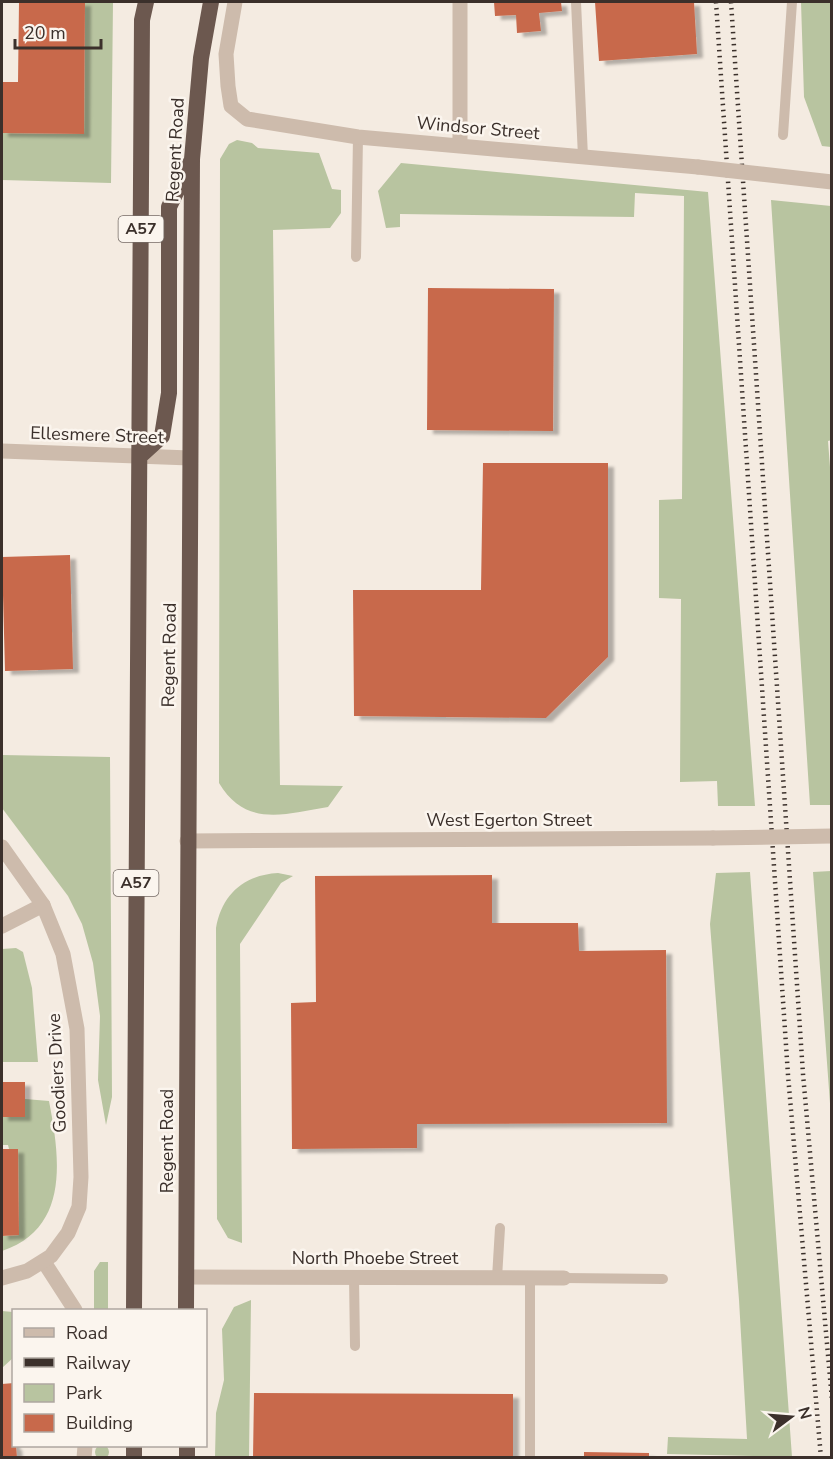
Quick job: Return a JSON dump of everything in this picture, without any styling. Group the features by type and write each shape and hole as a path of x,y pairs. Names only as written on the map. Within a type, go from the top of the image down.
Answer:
{"highway":[{"name":"Regent Road","path":"134,1309 142,20 146,2"},
{"name":"Regent Road","path":"186,1309 192,159 201,58 211,2"},
{"name":"A57","path":"140,456 162,436 169,393 169,207 192,159"}],"street":[{"name":"Windsor Street","path":"235,2 226,54 231,106 248,119 358,137 698,167 831,182"},
{"path":"460,2 460,146"},
{"name":"Ellesmere Street","path":"2,451 190,458"},
{"name":"West Egerton Street","path":"187,841 831,836"},
{"name":"Goodiers Drive","path":"2,847 43,905 63,954 77,1029 81,1177 78,1207 68,1233 44,1262"},
{"path":"2,926 43,905"},
{"path":"2,1278 27,1271 44,1262 74,1309"},
{"name":"North Phoebe Street","path":"186,1277 564,1278"}],"lane":[{"path":"576,2 583,157"},
{"path":"783,135 792,2"},
{"path":"356,257 358,137"},
{"path":"497,1278 500,1228"},
{"path":"354,1277 355,1346"},
{"path":"530,1278 530,1458"},
{"path":"564,1278 663,1279"}],"green space":[{"path":"85,2 113,2 111,183 2,180 2,133 84,134"},
{"path":"801,2 831,2 831,147 822,146 804,97"},
{"path":"237,140 252,143 258,148 319,153 332,189 341,190 341,213 330,228 273,230 280,785 343,786 328,807 297,813 268,814 241,807 219,783 220,159 229,144"},
{"path":"401,163 708,192 755,806 718,806 717,781 680,782 681,599 659,598 659,500 682,499 684,196 635,193 634,217 400,214 400,227 386,228 378,191"},
{"path":"771,200 831,206 832,440 828,441 832,493 831,805 810,805"},
{"path":"2,755 110,757 112,1097 106,1125 98,1080 100,1016 93,963 82,924 68,896 2,808"},
{"path":"832,871 831,1117 813,872"},
{"path":"750,872 792,1457 667,1454 668,1437 747,1439 739,1300 710,924 716,873"},
{"path":"278,873 293,876 281,883 240,944 242,1243 228,1238 217,1219 216,928 223,905 236,888 255,878"},
{"path":"16,948 23,952 32,988 38,1062 2,1062 2,949"},
{"path":"25,1099 49,1101 56,1145 55,1189 50,1208 40,1226 24,1240 2,1251 2,1236 19,1235 18,1149 9,1149 8,1145 2,1145 2,1117 25,1116"},
{"path":"100,1262 108,1262 108,1309 94,1309 94,1271"},
{"path":"251,1300 249,1457 215,1457 216,1413 224,1380 222,1329 234,1307"},
{"path":"2,1311 12,1312 12,1359 2,1368"},
{"path":"97,1447 108,1449 107,1457 102,1459 97,1457 95,1452"}],"building":[{"path":"19,2 85,2 84,134 2,133 2,82 18,82"},
{"path":"494,2 561,2 562,11 539,13 541,31 517,33 516,15 495,16"},
{"path":"595,2 694,2 697,54 599,61"},
{"path":"428,288 554,289 553,431 427,430"},
{"path":"483,463 608,463 608,657 546,718 354,716 353,590 481,590"},
{"path":"70,555 73,669 5,671 2,557"},
{"path":"492,875 492,923 578,923 579,951 666,950 667,1123 417,1124 417,1148 292,1149 291,1003 316,1002 315,876"},
{"path":"2,1082 25,1082 25,1117 2,1117"},
{"path":"2,1149 18,1149 19,1235 2,1236"},
{"path":"12,1383 12,1447 16,1447 17,1458 2,1458 2,1384"},
{"path":"254,1393 513,1394 513,1458 253,1458"},
{"path":"584,1452 649,1453 649,1458 584,1458"}],"railway":[{"path":"716,2 788,1075 821,1458"},
{"path":"731,2 803,1074 832,1400"}]}
